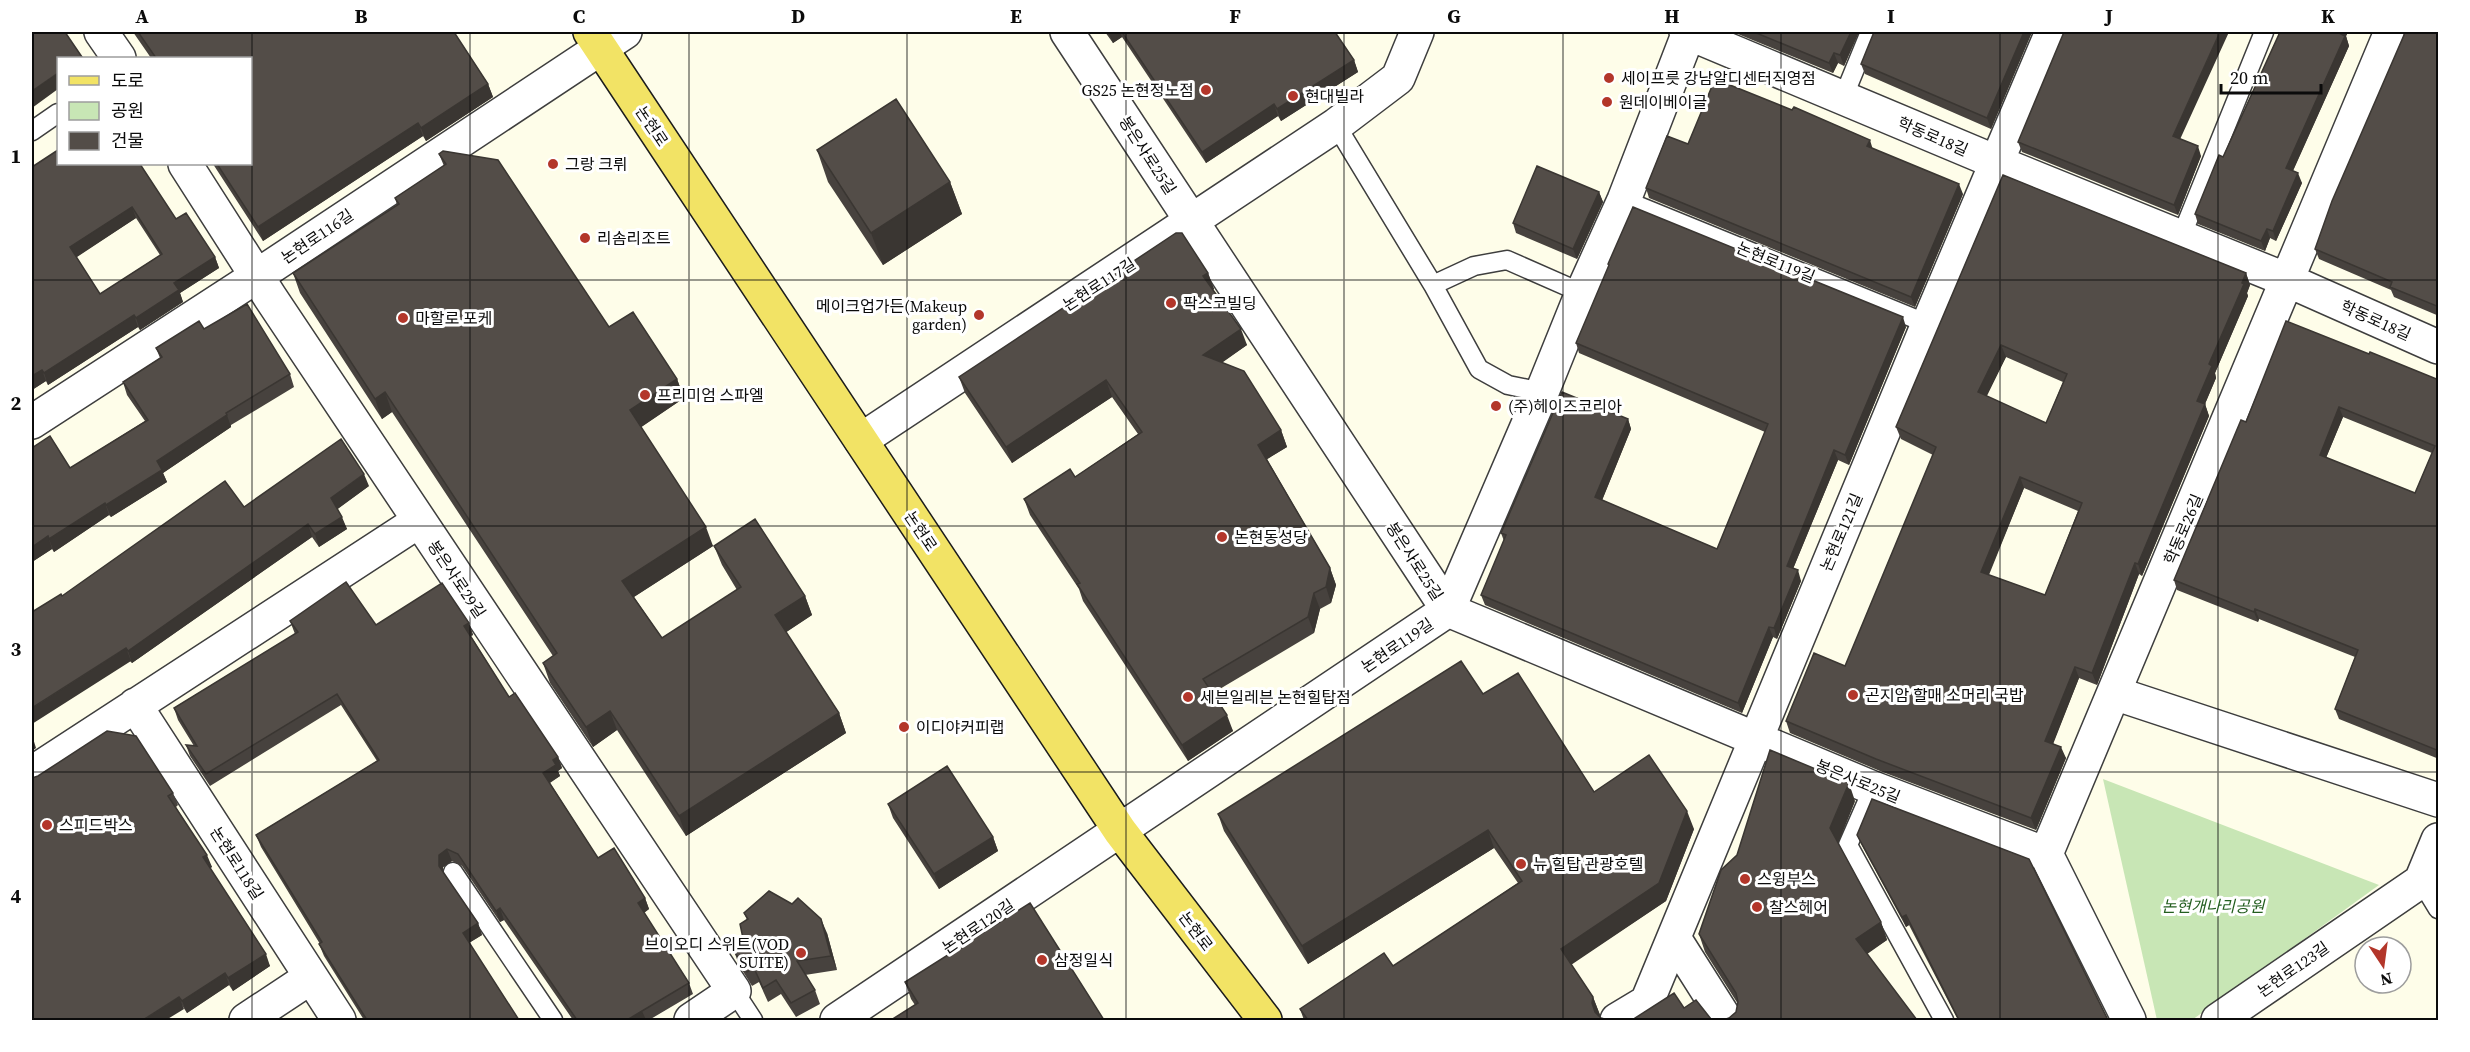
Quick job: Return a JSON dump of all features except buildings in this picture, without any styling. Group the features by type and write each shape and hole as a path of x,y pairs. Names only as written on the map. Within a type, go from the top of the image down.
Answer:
{"main road":[{"name":"논현로","path":"605,37 861,440 1120,831 1265,1020"}],"street":[{"path":"101,32 117,57"},
{"name":"봉은사로25길","path":"1067,32 1448,610 1873,788 2046,854"},
{"name":"논현로117길","path":"861,440 1336,125 1398,78 1418,32"},
{"name":"학동로18길","path":"1688,32 1996,162 2288,280 2439,347"},
{"name":"논현로119길","path":"1120,831 1448,610 1582,293 1624,201 1688,32"},
{"name":"논현로121길","path":"1617,1020 1647,1002 1928,324 2052,32"},
{"name":"학동로26길","path":"2046,854 2391,32"},
{"name":"논현로116길","path":"32,422 257,276 605,37"},
{"name":"봉은사로29길","path":"186,165 419,521 734,991"},
{"path":"32,772 419,521"},
{"path":"2114,693 2439,800"},
{"name":"논현로118길","path":"135,705 339,1020"},
{"name":"논현로120길","path":"837,1020 1120,831"},
{"path":"2430,885 2439,840"},
{"path":"2046,854 2129,1020"},
{"name":"논현로123길","path":"2218,1020 2430,885"},
{"path":"1674,938 1726,1020"},
{"path":"246,1020 311,977"},
{"path":"691,1020 734,991"}],"lane":[{"path":"1843,98 1870,32"},
{"path":"2181,237 2265,32"},
{"path":"32,131 57,114"},
{"path":"1336,125 1433,285 1479,369 1508,385 1542,392"},
{"name":"논현로119길","path":"1624,201 1928,324"},
{"path":"1433,285 1474,266 1507,260 1582,293"},
{"path":"1873,788 1848,845 1944,1020"},
{"path":"453,872 553,1020"},
{"path":"2430,885 2439,909"},
{"path":"734,991 753,1020"}],"green space":[{"name":"논현개나리공원","path":"2103,779 2379,885 2192,1020 2157,1020"}],"place":[{"name":"세이프릇 강남알디센터직영점","path":"1609,78"},
{"name":"GS25 논현정노점","path":"1206,90"},
{"name":"현대빌라","path":"1293,96"},
{"name":"원데이베이글","path":"1607,102"},
{"name":"그랑 크뤼","path":"553,164"},
{"name":"리솜리조트","path":"585,238"},
{"name":"팍스코빌딩","path":"1171,303"},
{"name":"메이크업가든(Makeup garden)","path":"979,315"},
{"name":"마할로 포케","path":"403,318"},
{"name":"프리미엄 스파엘","path":"645,395"},
{"name":"(주)헤이즈코리아","path":"1496,406"},
{"name":"논현동성당","path":"1222,537"},
{"name":"곤지암 할매 소머리 국밥","path":"1853,695"},
{"name":"세븐일레븐 논현힐탑점","path":"1188,697"},
{"name":"이디야커피랩","path":"904,727"},
{"name":"스피드박스","path":"47,825"},
{"name":"뉴 힐탑 관광호텔","path":"1521,864"},
{"name":"스윙부스","path":"1745,879"},
{"name":"찰스헤어","path":"1757,907"},
{"name":"브이오디 스위트(VOD SUITE)","path":"801,953"},
{"name":"삼정일식","path":"1042,960"}]}
